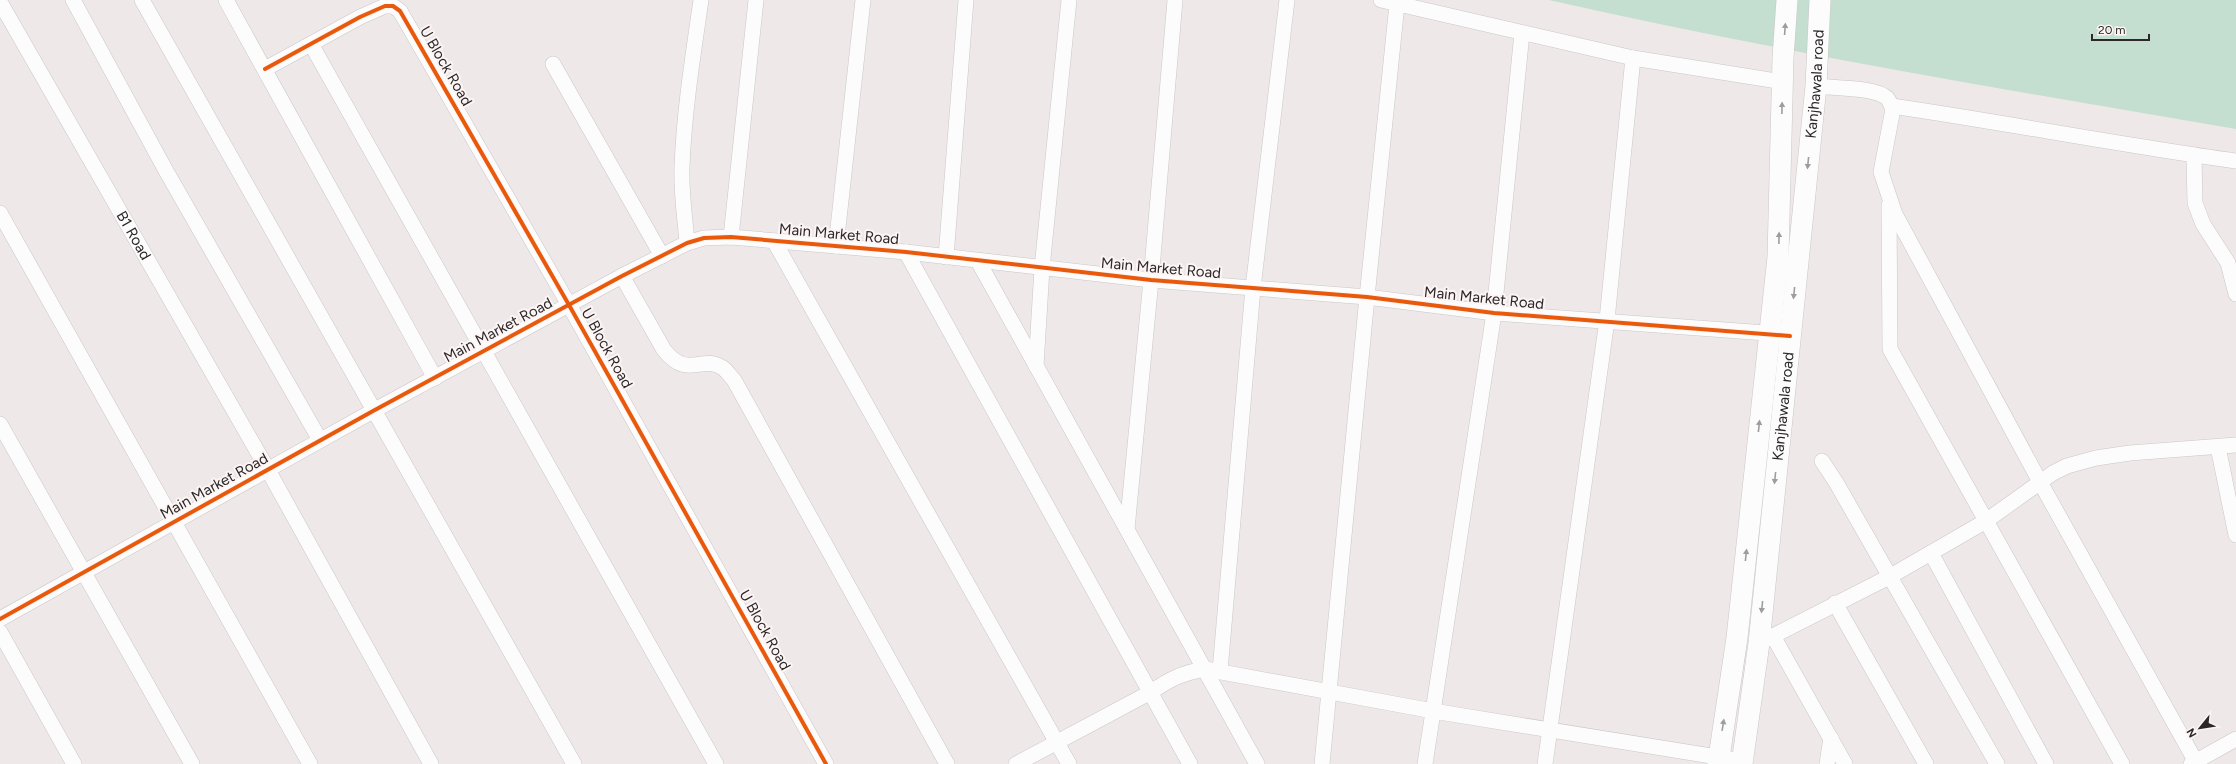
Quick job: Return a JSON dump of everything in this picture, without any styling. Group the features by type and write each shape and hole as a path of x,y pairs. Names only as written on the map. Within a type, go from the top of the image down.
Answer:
{"main road":[{"name":"Kanjhawala road","path":"1718,761 1737,638 1778,257 1783,58 1788,0"},
{"name":"Kanjhawala road","path":"1742,763 1766,639 1790,336 1815,78 1820,0"}],"street":[{"path":"73,0 165,169 320,440"},
{"path":"142,0 373,411 574,764"},
{"path":"226,0 435,378"},
{"path":"688,243 683,197 682,167 688,88 701,0"},
{"path":"730,237 756,0"},
{"path":"836,246 863,0"},
{"path":"946,257 966,0"},
{"path":"1036,366 1042,268 1069,0"},
{"path":"1126,529 1151,280 1175,0"},
{"path":"1220,671 1253,288 1287,0"},
{"path":"1381,0 1633,58 1783,82"},
{"name":"B1 Road","path":"0,2 268,470 431,764"},
{"path":"1322,764 1366,297 1397,4"},
{"name":"U Block Road","path":"265,69 385,6 393,6 400,11 569,305 826,764"},
{"path":"1425,764 1494,313 1522,33"},
{"path":"311,44 716,764"},
{"path":"1545,764 1551,730 1607,320 1633,58"},
{"path":"553,64 662,256"},
{"path":"1815,78 1878,93 1887,99 1892,106 1893,110 1881,172 1895,214 2040,482 2194,763 2236,739"},
{"path":"1892,106 2049,130 2121,145 2236,161"},
{"path":"2194,155 2195,203 2203,224 2228,263 2236,294"},
{"path":"1889,196 1890,349 2122,764"},
{"path":"0,213 310,764"},
{"name":"Main Market Road","path":"0,618 320,440 622,276 688,243 704,238 730,237 906,252 1151,280 1366,297 1494,313 1607,320 1790,336"},
{"path":"774,241 1069,764"},
{"path":"906,252 1190,764"},
{"path":"978,261 1257,764"},
{"path":"622,276 664,350 672,360 684,366 714,365 724,369 734,380 947,764"},
{"path":"0,424 192,764"},
{"path":"1845,764 1831,738 1766,639 1889,577 1931,553 1986,521 2053,473 2067,466 2096,458 2130,453 2236,445"},
{"path":"2218,447 2236,535"},
{"path":"1822,461 1837,484 1996,764"},
{"path":"1931,553 2046,764"},
{"path":"1835,603 1926,764"},
{"path":"0,632 74,764"},
{"path":"1016,764 1151,692 1182,673 1205,669 1718,761 1742,763"},
{"path":"1827,764 1831,738"}],"shaded area":[{"path":"1549,0 2236,0 2236,129 1805,53 1634,19"}],"cycle path":[{"path":"265,69 360,17 385,6 393,6 400,11 569,305 826,764"},
{"path":"0,619 373,411 622,276 687,243 704,238 731,237 906,252 1151,280 1367,297 1494,313 1790,336"}]}
